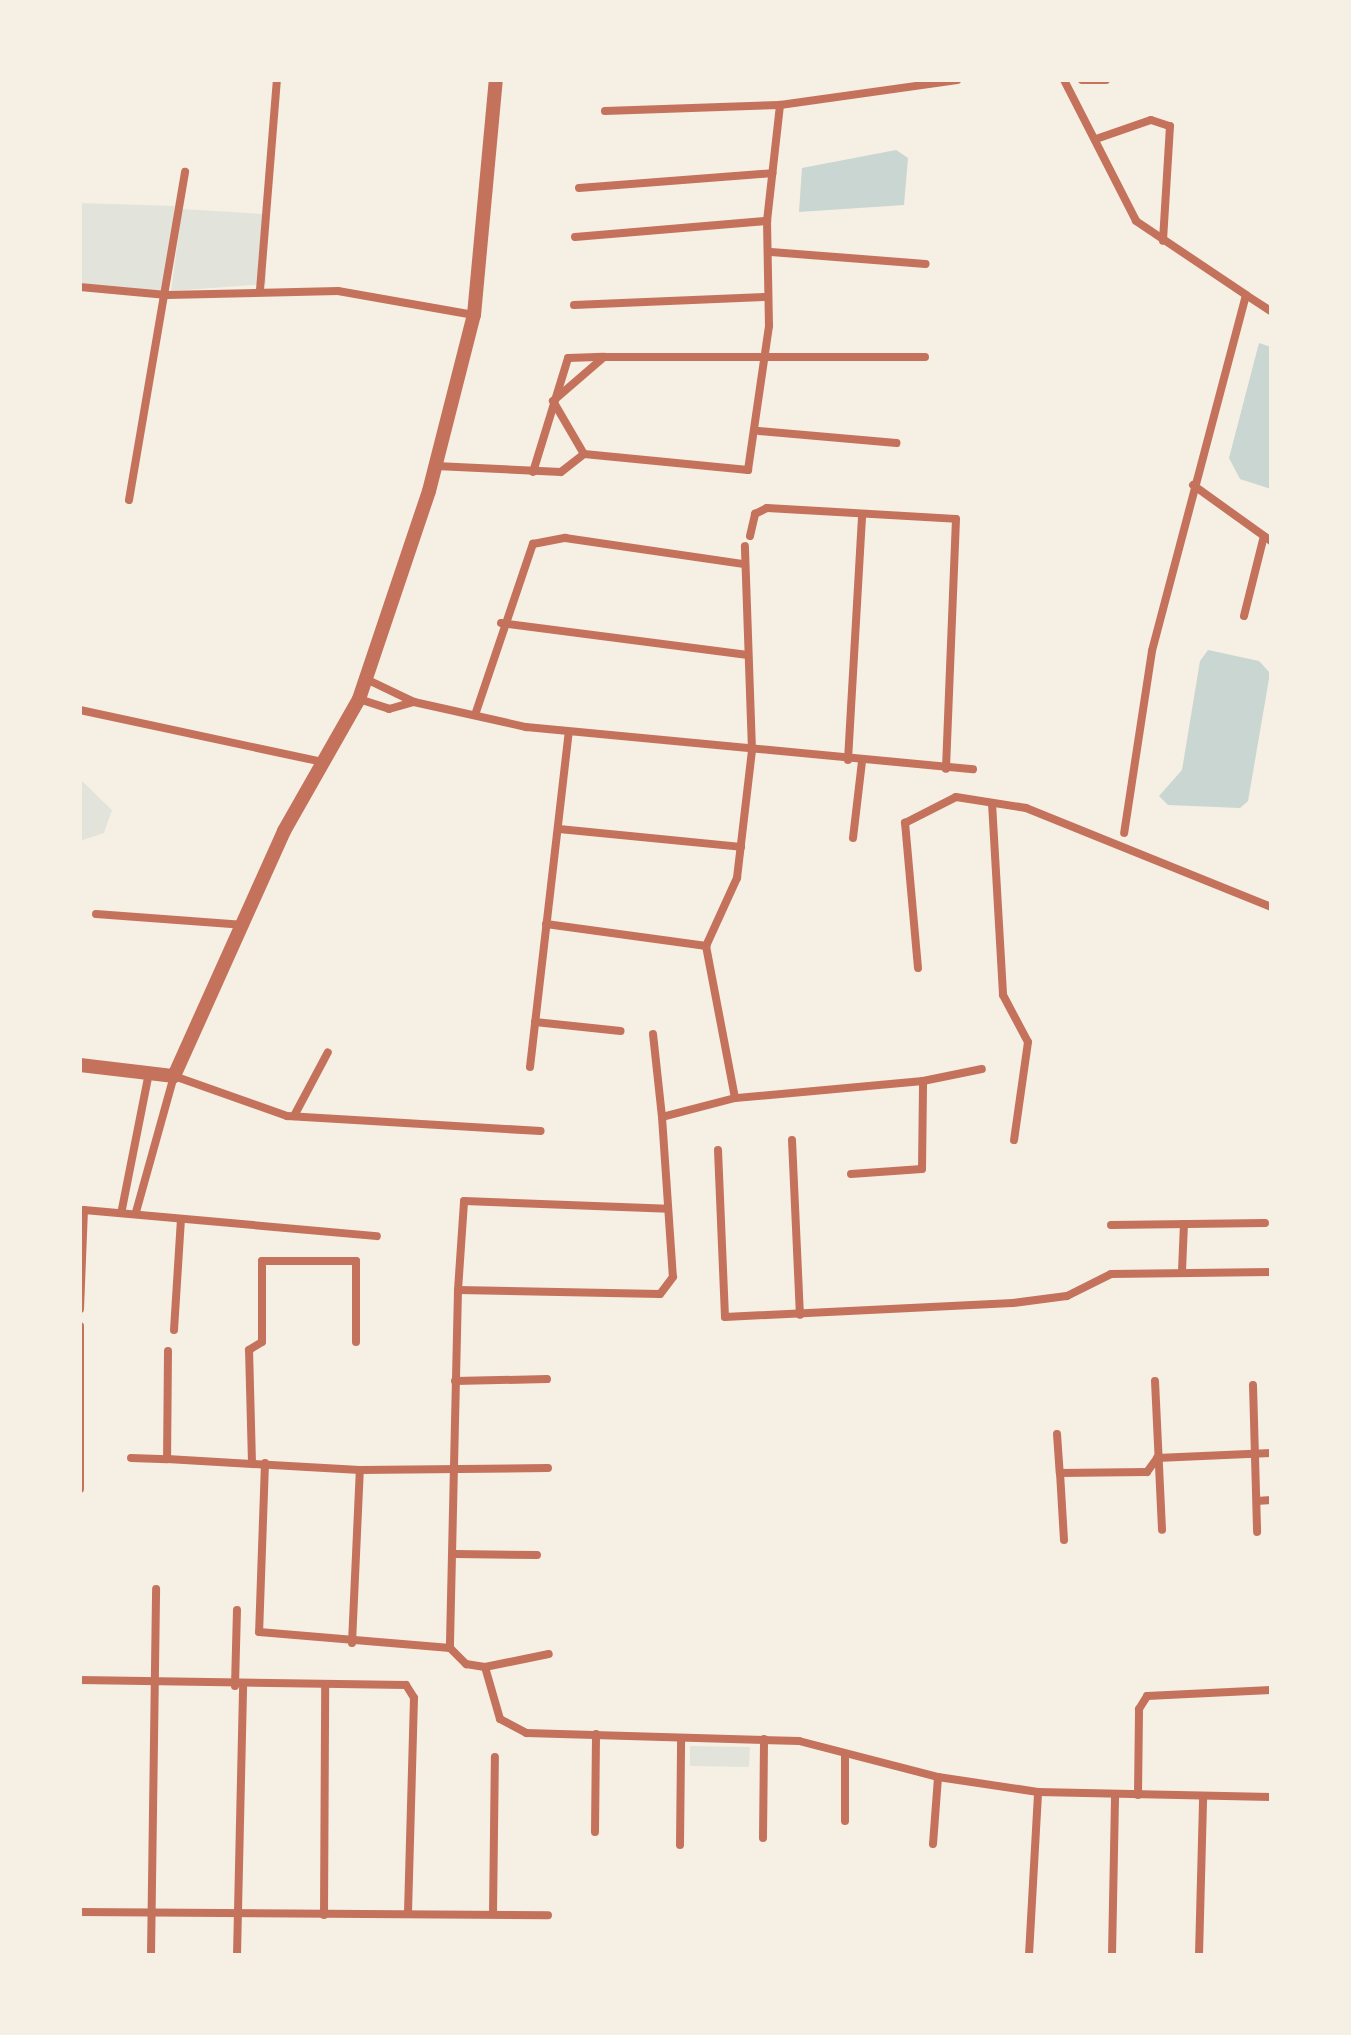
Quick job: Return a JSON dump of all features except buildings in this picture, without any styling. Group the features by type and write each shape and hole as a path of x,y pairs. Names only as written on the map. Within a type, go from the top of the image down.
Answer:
{"street":[{"path":"260,290 277,80"},
{"path":"136,1212 148,1149 174,1076 323,762 359,699 436,466 474,315 496,80"},
{"path":"605,111 780,105 957,80"},
{"path":"1064,80 1096,139 1129,212 1163,241 1271,311"},
{"path":"1082,80 1106,80"},
{"path":"436,466 561,472 584,454 748,470 759,431 766,356 771,252 767,221 780,105"},
{"path":"1096,139 1151,120 1170,126 1163,241"},
{"path":"129,500 167,295 185,172"},
{"path":"579,188 772,173"},
{"path":"575,237 767,221"},
{"path":"771,252 926,264"},
{"path":"80,287 167,295 260,290 394,298 474,315"},
{"path":"1124,833 1152,651 1193,485 1246,295"},
{"path":"574,305 768,297"},
{"path":"553,401 604,357"},
{"path":"533,472 568,358 925,357"},
{"path":"553,401 584,454"},
{"path":"759,431 896,443"},
{"path":"1193,485 1267,539 1244,616"},
{"path":"750,536 762,509 952,516 957,523 946,769"},
{"path":"848,760 862,514"},
{"path":"475,715 501,623 527,551 545,540 744,564"},
{"path":"735,1098 706,946 737,878 752,750 746,655 745,546"},
{"path":"501,623 746,655"},
{"path":"366,679 414,702 569,732 946,769 973,769"},
{"path":"359,699 389,709 414,702"},
{"path":"80,710 323,762"},
{"path":"530,1067 569,732"},
{"path":"853,838 862,761"},
{"path":"918,968 905,823 956,797 1026,808 1271,907"},
{"path":"992,803 1003,995 1028,1042 1014,1140"},
{"path":"559,829 741,847"},
{"path":"96,914 246,926"},
{"path":"546,924 706,946"},
{"path":"535,1022 621,1031"},
{"path":"458,1290 660,1294 673,1277 653,1034"},
{"path":"294,1116 328,1052"},
{"path":"80,1065 174,1076 236,1103 294,1116 541,1131"},
{"path":"662,1117 735,1098 923,1081 982,1069"},
{"path":"122,1209 149,1073"},
{"path":"851,1174 922,1169 923,1081"},
{"path":"792,1140 800,1315"},
{"path":"718,1150 725,1317 1013,1303 1067,1296 1111,1274 1271,1272"},
{"path":"450,1648 455,1554 455,1381 464,1201 668,1209"},
{"path":"80,1309 82,1210 122,1209 181,1219 240,1219 377,1236"},
{"path":"174,1330 181,1219"},
{"path":"1111,1225 1265,1223"},
{"path":"1182,1271 1184,1224"},
{"path":"252,1463 249,1350 262,1342 262,1261 356,1261 356,1342"},
{"path":"80,1326 80,1489"},
{"path":"167,1459 168,1351"},
{"path":"455,1381 547,1379"},
{"path":"1155,1381 1162,1530"},
{"path":"1253,1385 1257,1532"},
{"path":"1057,1434 1064,1540"},
{"path":"1157,1458 1271,1453"},
{"path":"131,1458 360,1470 548,1468"},
{"path":"1060,1473 1147,1472 1157,1458"},
{"path":"265,1463 256,1629 352,1643 450,1648 466,1664 485,1667 549,1654"},
{"path":"352,1643 360,1470"},
{"path":"1257,1501 1271,1500"},
{"path":"455,1554 537,1555"},
{"path":"151,1955 156,1589"},
{"path":"237,1610 237,1955"},
{"path":"485,1667 504,1725 681,1741 764,1739 938,1777 1038,1792 1203,1798 1271,1797"},
{"path":"80,1680 412,1690 408,1912"},
{"path":"324,1915 325,1688"},
{"path":"1138,1795 1139,1709 1147,1696 1271,1690"},
{"path":"595,1832 596,1734"},
{"path":"763,1838 764,1739"},
{"path":"680,1845 681,1741"},
{"path":"845,1756 845,1821"},
{"path":"493,1913 495,1757"},
{"path":"933,1844 938,1777"},
{"path":"1029,1955 1038,1792"},
{"path":"1112,1955 1115,1794"},
{"path":"1199,1955 1203,1798"},
{"path":"80,1912 150,1915 408,1912 548,1915"}],"shaded area":[{"path":"896,150 908,158 904,205 799,212 802,168"},
{"path":"80,203 175,206 164,291 80,283"},
{"path":"182,209 264,214 266,284 171,291"},
{"path":"1259,343 1271,347 1271,489 1240,479 1229,458"},
{"path":"1208,650 1259,661 1270,673 1248,801 1240,808 1168,805 1159,796 1182,770 1200,661"},
{"path":"80,779 112,810 104,833 80,841"},
{"path":"690,1746 750,1747 749,1767 690,1766"}]}
